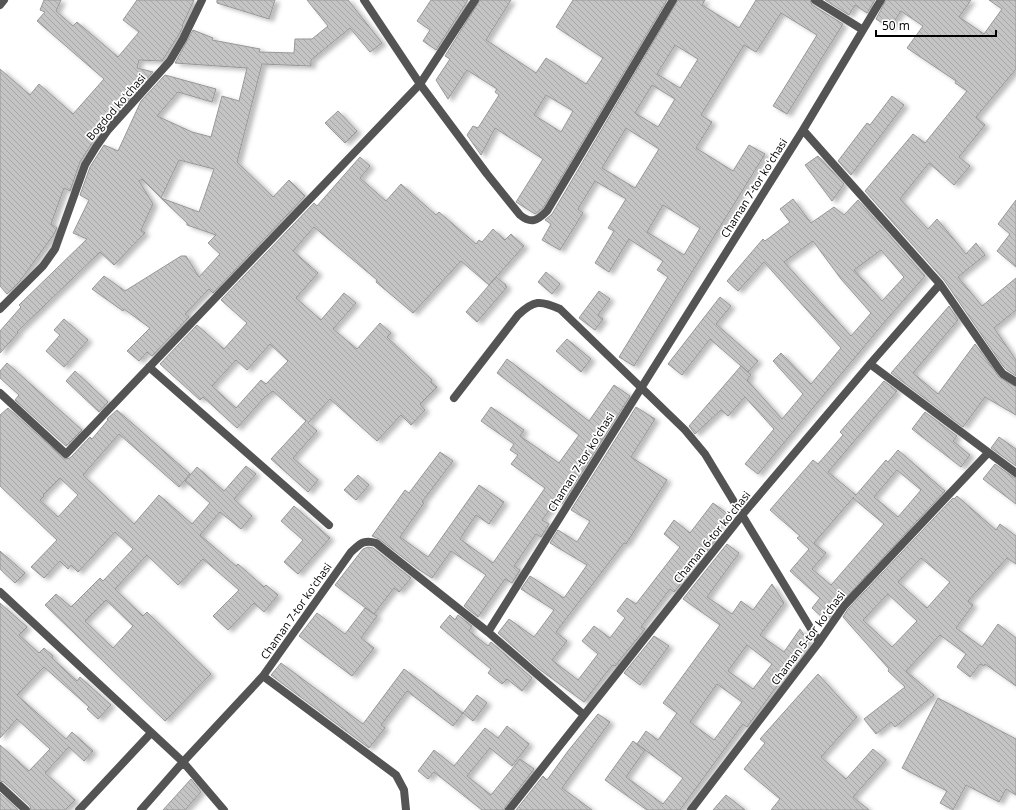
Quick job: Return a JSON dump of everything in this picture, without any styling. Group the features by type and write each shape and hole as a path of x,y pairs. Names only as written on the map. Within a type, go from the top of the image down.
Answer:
{"street":[{"path":"0,5 4,0"},
{"name":"Bogdod koʻchasi","path":"0,309 43,266 55,249 85,165 108,130 170,61 183,39 202,0"},
{"path":"364,0 420,84 487,174 520,215 531,221 536,220 547,211 673,0"},
{"path":"0,393 66,454 420,84 475,0"},
{"path":"815,0 863,30"},
{"name":"Chaman 7-tor koʻchasi","path":"141,810 183,762 263,676 360,543 369,541 376,543 488,632 803,130 881,0"},
{"path":"803,130 940,284 1003,374 1016,382"},
{"name":"Chaman 6-tor koʻchasi","path":"509,810 743,514 940,284"},
{"path":"454,398 518,315 527,306 537,303 547,303 560,310 685,430 705,454 743,514 819,642"},
{"path":"870,364 1016,473"},
{"path":"149,367 329,525"},
{"name":"Chaman 5-tor koʻchasi","path":"690,810 819,642 844,606 988,453"},
{"path":"0,592 183,762 224,810"},
{"path":"488,632 584,715"},
{"path":"263,676 396,775 404,790 406,810"},
{"path":"79,810 152,733"},
{"path":"0,786 26,810"}],"building":[{"path":"44,0 61,0 56,11 73,26 77,22 118,57 139,32 123,20 137,0 194,0 182,26 183,27 162,61 139,60 137,68 153,72 91,138 94,140 80,162 70,191 64,188 51,224 57,228 54,234 20,281 7,294 0,286 0,69 30,95 39,84 73,114 104,79 37,21 45,12 40,10"},
{"path":"217,0 275,0 269,19 217,3"},
{"path":"307,0 348,0 382,43 370,52 350,28 311,60 311,66 262,64 237,162 273,197 289,180 305,196 213,293 209,289 185,314 189,317 152,356 147,352 139,361 127,351 150,328 124,309 123,311 92,289 104,276 125,291 181,256 186,256 199,277 220,254 208,243 216,235 187,225 187,223 161,198 142,179 139,181 153,204 141,230 145,233 114,265 100,252 17,332 18,333 0,353 0,331 21,307 19,305 87,239 73,233 89,200 80,195 90,167 104,145 118,151 141,101 165,75 216,89 212,102 178,92 157,116 192,132 211,137 222,96 239,101 247,68 175,63 193,30 213,38 212,40 260,49 259,52 294,53 295,39 312,39 328,26","holes":["179,160 214,169 199,212 161,198"]},
{"path":"431,0 468,0 436,50 423,41 430,30 417,21"},
{"path":"480,0 511,0 486,40 536,73 546,58 586,84 603,58 556,27 573,0 667,0 543,208 535,214 516,202 543,159 495,128 481,155 467,135 473,126 478,128 499,95 495,92 497,89 467,70 448,99 436,80 450,59 445,56","holes":["546,95 573,111 561,132 534,115"]},
{"path":"678,0 705,0 702,5 739,28 756,0 810,0 812,5 843,24 787,114 773,106 817,35 781,13 756,52 744,45 701,115 712,122 696,148 733,171 749,145 765,154 634,366 619,357 668,277 657,270 663,261 629,239 609,272 595,263 614,231 608,228 626,199 595,181 578,209 583,213 560,250 542,240 551,224 545,220 552,214","holes":["675,45 698,59 680,88 657,74","652,85 675,99 658,127 635,113","626,128 659,149 635,188 602,168","663,205 700,228 684,255 647,232"]},
{"path":"825,0 875,0 867,13 855,5 849,15"},
{"path":"886,0 971,0 959,17 984,34 1002,9 989,0 1016,0 1016,69 976,117 985,125 959,157 970,166 954,185 929,163 900,199 928,229 937,219 966,254 976,243 985,255 958,277 982,306 1016,278 1016,310 994,328 1016,360 1016,376 1003,366 944,280 865,191 913,134 925,143 967,91 955,83 956,81 907,48 923,26 901,11 890,28 876,19"},
{"path":"892,96 904,105 851,175 838,161 867,123 870,125"},
{"path":"338,111 357,131 345,143 325,123"},
{"path":"818,156 844,184 832,201 805,165"},
{"path":"360,157 370,166 360,178 386,201 401,184 436,215 439,212 476,244 479,240 482,242 493,229 505,240 511,234 524,246 489,285 461,261 413,313 376,282 377,280 314,227 293,251 318,273 296,298 321,320 344,293 356,303 333,329 357,349 380,323 391,333 387,337 432,380 431,382 437,387 420,404 425,410 411,425 401,415 377,441 330,399 308,423 317,431 293,458 318,480 308,492 271,459 306,421 273,391 264,398 237,428 203,397 200,400 160,364 197,325 224,349 247,323 221,300 314,203 317,206","holes":["270,344 288,361 266,384 261,380 236,408 212,386 236,360 247,370"]},
{"path":"793,199 811,223 834,207 844,215 858,200 925,276 882,325 758,474 745,464 774,429 745,397 728,416 721,410 695,434 689,426 741,366 751,375 747,380 782,419 803,394 773,361 781,353 811,384 841,348 764,262 738,291 727,281 763,239 765,241 790,222 780,209","holes":["813,241 841,279 871,313 851,336 784,262","881,250 904,277 882,301 854,270"]},
{"path":"1016,200 1016,267 997,251 1010,234 998,224"},
{"path":"546,272 560,284 552,294 538,282"},
{"path":"496,277 507,287 477,322 466,312"},
{"path":"599,291 610,299 598,315 603,319 595,330 579,318"},
{"path":"720,297 731,306 716,324 758,361 748,372 710,339 682,375 668,364"},
{"path":"949,306 958,320 913,373 938,394 975,344 999,377 1016,387 1016,415 985,397 963,427 891,373"},
{"path":"64,319 88,340 64,367 46,351 60,335 54,330"},
{"path":"567,339 591,359 581,372 556,351"},
{"path":"507,359 589,421 614,385 630,396 562,504 557,500 542,520 549,524 541,537 536,534 514,566 520,570 512,583 505,579 478,617 464,606 486,575 451,551 432,578 379,539 372,536 405,490 409,493 440,452 453,461 422,502 424,503 400,537 428,557 479,485 504,502 489,524 476,515 460,539 493,563 545,488 511,464 518,455 510,450 514,444 481,421 491,407 524,430 520,436 559,463 579,435 497,373"},
{"path":"7,363 82,430 66,446 15,400 19,395 0,378 0,371"},
{"path":"75,371 108,402 99,412 66,381"},
{"path":"884,381 897,391 828,472 856,495 886,460 888,462 898,450 945,491 825,620 812,608 820,598 790,571 809,549 797,538 800,536 770,510 813,460 818,464 843,435 840,432","holes":["897,470 921,490 898,517 874,497","853,498 884,524 831,585 812,569 826,553 814,543"]},
{"path":"636,407 655,419 631,457 667,480 626,544 624,543 556,632 567,641 552,660 578,680 598,654 582,641 594,626 610,638 625,618 617,611 627,598 636,604 680,547 664,534 674,520 690,533 713,503 728,514 713,533 718,537 674,592 670,589 641,627 645,629 615,666 613,665 606,673 584,702 539,669 498,633 509,619 534,637 554,610 521,589 530,576 564,598 587,565 550,543 558,530 577,542 590,521 571,510"},
{"path":"8,408 65,459 70,458 90,437 92,439 108,420 107,419 117,410 190,474 179,487 119,434 83,475 134,524 159,495 192,524 210,503 185,481 197,467 224,491 246,466 256,474 234,499 252,516 241,529 220,512 200,535 236,566 238,564 264,587 266,585 278,595 264,612 254,603 228,630 213,616 239,590 203,559 178,585 147,555 115,589 143,616 147,612 211,674 165,721 45,605 56,594 71,607 100,578 103,581 133,549 115,532 78,572 71,565 68,569 60,561 44,578 31,567 57,540 0,486 0,415","holes":["60,478 78,495 58,517 40,500","106,600 133,626 113,648 85,621"]},
{"path":"925,412 957,436 953,441 970,455 961,467 912,429"},
{"path":"999,437 1016,449 1016,466 991,448"},
{"path":"995,464 1016,478 1016,504 983,479"},
{"path":"358,475 369,485 356,500 344,490"},
{"path":"957,496 996,530 1000,524 1016,536 1016,564 1007,558 968,601 973,605 956,628 982,647 998,624 1016,638 1016,686 985,664 984,666 980,664 970,677 957,667 966,654 940,635 906,671 934,695 895,727 891,722 876,734 864,719 905,687 888,671 889,669 843,617 848,609 953,498 954,499","holes":["921,558 950,582 927,608 898,582","888,594 917,621 892,647 863,620"]},
{"path":"294,506 330,538 298,574 284,562 303,540 281,521"},
{"path":"727,544 739,553 707,597 732,614 741,601 753,610 772,584 784,603 760,635 784,652 800,629 809,642 747,727 743,724 680,810 647,810 605,780 633,741 637,744 646,731 658,740 677,713 663,703 720,625 683,599","holes":["747,645 772,664 753,689 728,671","717,684 742,702 714,740 690,722","637,744 683,778 663,804 626,777 645,750"]},
{"path":"368,547 373,548 411,578 399,592 394,588 374,614 335,585 363,549"},
{"path":"0,551 25,573 15,583 0,569"},
{"path":"0,603 27,627 19,635 39,653 44,648 53,656 52,658 77,681 80,677 111,705 98,719 87,709 89,707 44,667 17,695 66,739 72,732 93,751 84,761 69,747 45,773 75,800 65,810 31,810 30,806 4,782 0,781 0,745 29,771 50,749 17,719 0,738"},
{"path":"365,608 377,616 361,638 374,648 352,676 299,636 317,613 345,634"},
{"path":"450,615 455,620 458,615 472,626 469,631 488,646 491,642 532,678 522,691 507,679 502,684 488,673 491,669 440,627"},
{"path":"654,636 669,646 640,685 624,673"},
{"path":"281,663 363,724 404,669 463,713 453,726 407,691 381,725 385,728 369,748 271,675"},
{"path":"818,674 857,717 821,757 846,779 873,749 886,760 853,797 869,810 771,810 780,799 744,769 765,743 760,739"},
{"path":"477,695 487,703 473,721 463,713"},
{"path":"938,698 1016,739 1016,795 1006,789 999,802 966,785 953,810 940,803 947,791 902,768"},
{"path":"598,714 610,722 562,788 592,810 516,810 543,776 547,780"},
{"path":"507,726 529,744 512,766 490,748 467,776 491,795 520,759 534,769 504,810 482,810 434,772 428,779 418,771 434,750 454,766 485,728 498,738"},
{"path":"191,779 201,792 185,810 163,810"},
{"path":"0,793 18,810 0,810"},
{"path":"726,795 745,810 713,810"}]}
